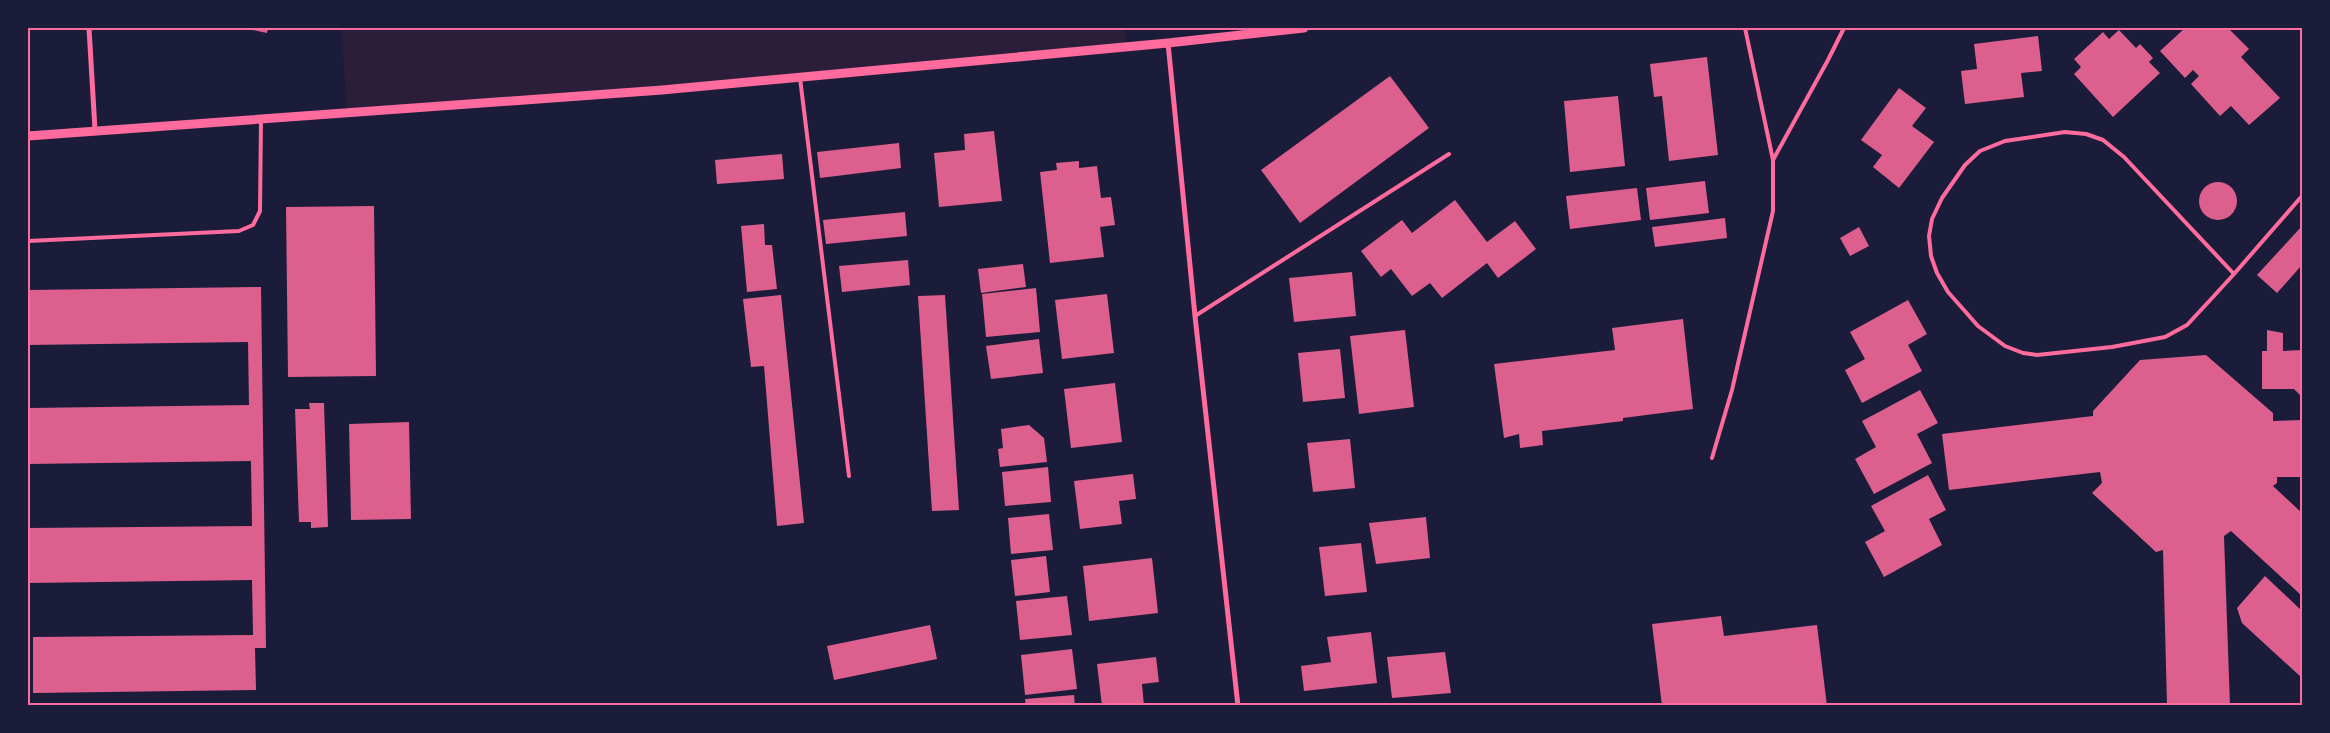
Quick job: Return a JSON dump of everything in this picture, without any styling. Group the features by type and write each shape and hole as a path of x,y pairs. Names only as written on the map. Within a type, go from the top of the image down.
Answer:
{"street":[{"path":"89,28 95,130"},
{"path":"28,136 652,91 1168,43 1304,28"},
{"path":"1168,43 1195,316 1238,706"}],"lane":[{"path":"1712,458 1732,390 1773,211 1774,160 1745,28"},
{"path":"1774,160 1844,28"},
{"path":"800,78 849,476"},
{"path":"28,240 239,231 253,225 260,211 260,118"},
{"path":"2234,274 2124,157 2103,140 2086,134 2065,132 2014,140 1980,151 1965,165 1942,198 1932,219 1929,236 1931,256 1937,273 1948,292 1978,326 2005,346 2023,353 2037,355 2112,347 2165,337 2187,325 2234,274 2302,196"},
{"path":"1195,316 1449,154"}],"shaded area":[{"path":"341,28 1124,28 1126,46 675,86 347,111"}],"building":[{"path":"243,28 268,28 267,33"},
{"path":"2185,28 2228,28 2249,49 2241,57 2280,98 2249,125 2231,106 2220,116 2191,84 2199,76 2193,70 2185,78 2160,51"},
{"path":"2119,30 2136,48 2140,44 2153,58 2149,62 2160,73 2113,117 2074,74 2081,67 2074,59 2103,32 2109,39"},
{"path":"2038,36 2042,71 2021,73 2024,97 1965,104 1961,71 1977,69 1974,44"},
{"path":"1707,57 1718,155 1669,161 1662,96 1654,97 1650,64"},
{"path":"1390,76 1429,128 1300,223 1261,170"},
{"path":"1899,88 1926,108 1912,126 1934,142 1899,188 1873,167 1882,155 1861,140"},
{"path":"1618,96 1625,166 1570,172 1564,101"},
{"path":"994,131 1002,201 939,207 934,153 965,150 964,134"},
{"path":"899,143 901,168 820,178 817,152"},
{"path":"782,154 784,179 717,184 715,160"},
{"path":"1079,161 1079,168 1097,166 1101,198 1111,197 1115,225 1100,227 1104,257 1050,263 1040,172 1057,170 1056,163"},
{"path":"1705,181 1709,213 1650,220 1646,188"},
{"path":"2218,182 2231,188 2237,201 2231,214 2218,220 2205,214 2199,201 2205,188"},
{"path":"1637,188 1641,220 1570,229 1566,196"},
{"path":"1455,200 1487,242 1515,221 1536,249 1498,278 1487,263 1442,298 1430,283 1412,296 1391,269 1381,277 1361,251 1402,220 1412,233"},
{"path":"374,206 376,376 288,377 286,207"},
{"path":"905,212 907,236 826,244 823,220"},
{"path":"1725,218 1727,238 1655,247 1652,227"},
{"path":"764,224 765,245 772,245 777,289 747,292 741,226"},
{"path":"2302,226 2302,265 2277,293 2257,275"},
{"path":"1859,227 1869,246 1850,256 1840,238"},
{"path":"908,260 910,285 842,292 839,266"},
{"path":"1023,264 1026,287 981,293 978,269"},
{"path":"1352,272 1356,316 1294,322 1289,278"},
{"path":"261,287 266,648 255,648 256,690 33,693 33,637 253,635 252,580 28,583 28,528 252,526 251,461 28,464 28,408 249,405 248,342 28,345 28,290"},
{"path":"1036,288 1040,332 986,337 982,294"},
{"path":"1107,294 1114,353 1062,359 1055,300"},
{"path":"781,295 804,523 777,526 764,366 751,367 743,299"},
{"path":"945,295 959,510 932,511 918,296"},
{"path":"1908,300 1927,334 1908,345 1922,371 1862,403 1845,370 1865,359 1850,332"},
{"path":"1683,319 1693,409 1623,418 1623,421 1542,431 1543,445 1520,448 1519,434 1504,438 1494,364 1615,350 1612,328"},
{"path":"1405,330 1414,407 1359,414 1350,336"},
{"path":"2267,330 2283,333 2283,351 2302,350 2302,397 2294,389 2262,389 2262,351 2267,351"},
{"path":"1039,339 1043,373 991,379 986,346"},
{"path":"1340,349 1345,398 1303,402 1298,353"},
{"path":"2206,355 2273,413 2273,421 2302,420 2302,477 2277,477 2277,483 2273,486 2302,513 2302,596 2231,531 2224,536 2230,706 2167,706 2163,550 2156,552 2092,493 2102,483 2100,472 1949,490 1942,434 2093,416 2093,411 2140,360"},
{"path":"1115,383 1122,442 1071,448 1064,389"},
{"path":"1920,390 1938,423 1917,434 1932,463 1874,494 1855,459 1876,447 1862,421"},
{"path":"309,403 324,403 328,527 311,528 311,522 299,522 295,409 310,409"},
{"path":"409,422 411,519 351,520 349,424"},
{"path":"1029,425 1044,438 1047,462 1000,467 998,449 1003,448 1001,429"},
{"path":"1350,439 1355,488 1313,492 1307,443"},
{"path":"1048,467 1051,502 1005,506 1002,472"},
{"path":"1133,474 1136,499 1119,501 1122,524 1080,529 1074,481"},
{"path":"1928,475 1946,510 1929,519 1942,545 1884,577 1865,542 1885,531 1871,506"},
{"path":"1049,514 1053,550 1011,554 1008,518"},
{"path":"1426,517 1430,558 1376,564 1369,523"},
{"path":"1361,543 1367,592 1325,596 1319,547"},
{"path":"1046,556 1050,592 1015,596 1011,560"},
{"path":"1152,558 1158,613 1089,621 1083,566"},
{"path":"2265,576 2302,611 2302,678 2242,623 2237,608"},
{"path":"1067,596 1072,635 1020,640 1016,601"},
{"path":"1721,616 1724,636 1817,625 1827,706 1662,706 1652,624"},
{"path":"930,625 937,659 834,680 827,646"},
{"path":"1371,632 1377,683 1304,691 1301,666 1331,662 1327,637"},
{"path":"1072,649 1077,689 1025,695 1021,655"},
{"path":"1445,652 1451,693 1392,698 1387,657"},
{"path":"1156,657 1159,682 1142,684 1144,706 1102,706 1097,664"},
{"path":"1074,695 1075,706 1026,706 1025,699"}]}
